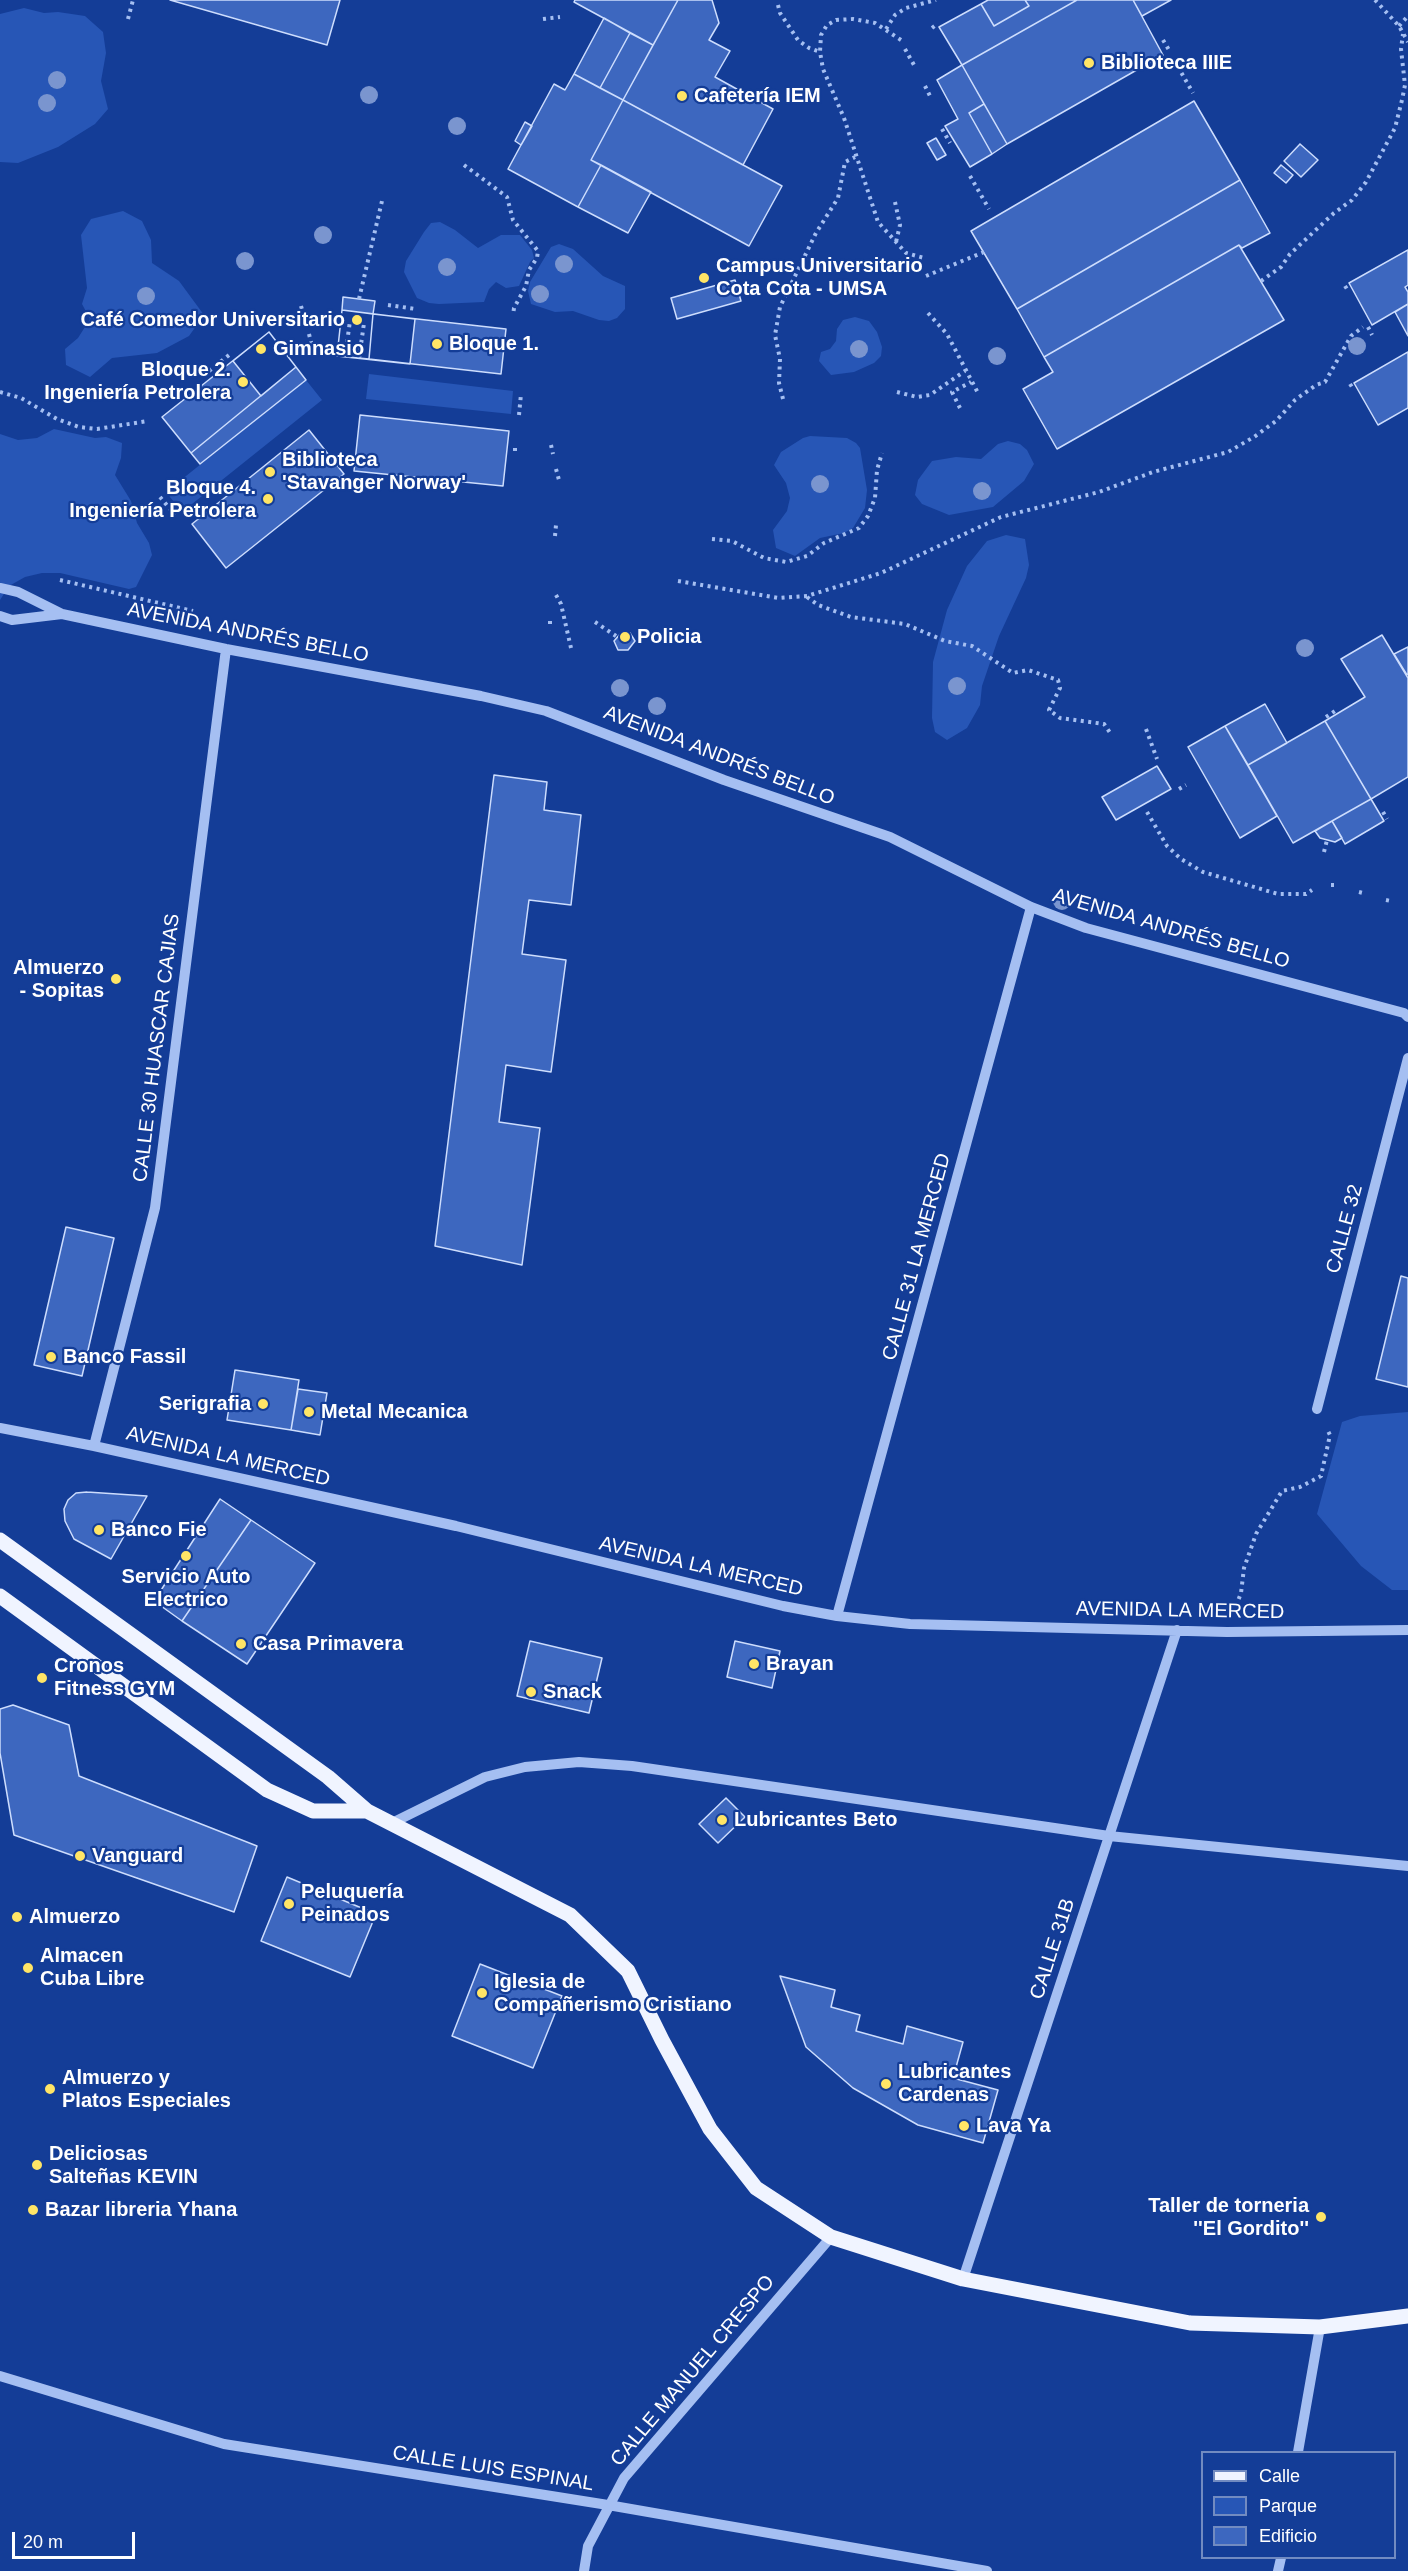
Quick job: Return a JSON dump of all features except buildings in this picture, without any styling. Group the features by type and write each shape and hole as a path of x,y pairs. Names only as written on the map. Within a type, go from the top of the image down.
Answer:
{"main road":[{"path":"0,1540 328,1777 367,1811 570,1915 628,1971 710,2129 756,2187 831,2237 963,2279 1190,2323 1320,2327 1408,2316"},
{"path":"0,1596 267,1790 313,1811 367,1811"}],"street":[{"name":"AVENIDA ANDRÉS BELLO","path":"0,588 18,592 62,614 225,649 481,696 546,711 724,780 890,837 1031,907 1086,928 1404,1013 1408,1017"},
{"path":"0,616 12,620 62,614"},
{"name":"CALLE 30 HUASCAR CAJIAS","path":"94,1446 155,1208 225,649"},
{"name":"CALLE 31 LA MERCED","path":"837,1616 1031,907"},
{"name":"CALLE 32","path":"1317,1409 1408,1058"},
{"name":"AVENIDA LA MERCED","path":"0,1428 94,1446 456,1526 783,1606 837,1616 910,1624 1227,1632 1408,1630"},
{"name":"CALLE 31B","path":"963,2279 1177,1630"},
{"path":"390,1824 485,1777 525,1767 579,1762 632,1766 1109,1836 1408,1866"},
{"name":"CALLE MANUEL CRESPO","path":"584,2571 588,2546 624,2478 831,2237"},
{"path":"1298,2451 1320,2327"},
{"name":"CALLE LUIS ESPINAL","path":"0,2376 224,2444 609,2505 987,2571"}],"path":[{"path":"128,19 133,0"},
{"path":"886,29 895,15 906,8 936,0"},
{"path":"1375,0 1399,26 1408,42"},
{"path":"777,5 798,40 808,48 820,52"},
{"path":"1399,26 1408,16"},
{"path":"543,19 560,17"},
{"path":"901,40 886,29 865,20 836,20 827,25 821,35 820,52 823,69 844,118 878,222 906,253 924,258"},
{"path":"1261,280 1281,267 1290,254 1334,213 1352,200 1366,182 1395,128 1405,85 1401,49 1403,34"},
{"path":"1163,40 1169,50"},
{"path":"905,49 914,65"},
{"path":"1174,60 1193,93"},
{"path":"925,86 931,98"},
{"path":"942,129 950,143"},
{"path":"783,399 779,383 780,359 775,334 780,307 816,233 838,198 845,162 855,157"},
{"path":"464,165 507,197 513,220 538,251 513,315"},
{"path":"970,176 988,209"},
{"path":"359,299 382,201"},
{"path":"895,202 900,225 895,243"},
{"path":"926,276 984,252"},
{"path":"388,305 416,309"},
{"path":"301,306 306,324"},
{"path":"928,313 947,334 978,393"},
{"path":"345,357 350,321 364,323 359,359"},
{"path":"678,581 778,598 807,596 841,588 881,573 1000,518 1099,492 1153,472 1228,452 1276,421 1294,400 1325,382 1352,336 1365,327 1372,335"},
{"path":"309,334 314,354"},
{"path":"209,371 229,355"},
{"path":"897,392 917,397 930,395 965,371"},
{"path":"960,408 952,392 971,382"},
{"path":"1350,384 1354,390"},
{"path":"0,392 21,398 57,419 79,427 104,428 148,421"},
{"path":"519,415 521,394"},
{"path":"551,445 553,454"},
{"path":"712,539 732,541 764,558 786,562 807,556 824,543 859,528 868,516 874,498 877,470 882,453"},
{"path":"556,469 559,480"},
{"path":"160,497 175,515"},
{"path":"555,536 556,525"},
{"path":"50,578 193,611"},
{"path":"556,595 561,604 571,648"},
{"path":"807,596 818,605 851,617 905,624 945,641 972,646 1013,673 1028,670 1058,680 1060,687 1049,710 1060,718 1104,724 1111,734"},
{"path":"550,616 550,624"},
{"path":"595,622 616,636"},
{"path":"1326,717 1335,711"},
{"path":"1146,729 1157,759"},
{"path":"1179,789 1186,785"},
{"path":"1147,812 1167,846 1181,859 1203,872 1278,894 1306,894 1312,890"},
{"path":"1383,812 1387,819"},
{"path":"1324,852 1327,840"},
{"path":"1227,1632 1241,1593 1244,1568 1256,1534 1276,1500 1282,1491 1300,1487 1321,1476 1330,1435 1317,1409"}],"green space":[{"path":"24,8 44,13 58,12 85,16 103,32 106,53 101,81 108,109 95,124 58,147 18,163 0,162 0,14"},
{"path":"123,211 142,221 151,240 152,263 179,281 204,315 189,336 157,353 112,358 90,377 66,365 65,349 78,338 90,319 82,304 87,288 81,235 91,219"},
{"path":"440,222 455,230 478,248 501,235 520,235 532,250 534,258 519,286 506,288 496,282 489,289 484,302 439,304 417,298 404,272 406,261 431,223"},
{"path":"559,244 573,249 603,276 625,286 625,309 617,318 609,321 599,320 573,311 555,312 531,304 528,291 530,282 551,247"},
{"path":"855,317 869,321 877,332 882,347 881,356 874,363 854,372 831,375 819,361 821,352 830,349 836,341 837,329 843,320"},
{"path":"369,374 513,391 511,414 366,399"},
{"path":"306,380 322,400 182,512 166,492"},
{"path":"54,429 95,438 106,437 122,443 121,458 115,475 131,501 137,523 149,543 152,555 136,587 129,589 60,573 42,573 25,577 9,586 0,600 0,434 18,440 37,438"},
{"path":"810,436 847,438 860,448 867,490 865,508 853,528 844,533 820,538 795,556 776,548 773,530 787,511 790,498 786,483 774,465 781,452"},
{"path":"1008,441 1020,444 1027,450 1034,464 1024,481 993,507 949,515 922,504 915,495 918,480 932,461 956,457 981,459 998,444"},
{"path":"1006,535 1025,539 1029,565 1026,578 999,636 982,686 980,705 967,728 947,740 935,732 932,718 933,662 947,610 967,566 987,541"},
{"path":"1408,1412 1408,1590 1392,1590 1361,1566 1317,1514 1342,1422 1360,1416"}],"place":[{"name":"Biblioteca IIIE","path":"1089,63"},
{"name":"Cafetería IEM","path":"682,96"},
{"name":"Campus Universitario Cota Cota - UMSA","path":"704,278"},
{"name":"Café Comedor Universitario","path":"357,320"},
{"name":"Bloque 1.","path":"437,344"},
{"name":"Gimnasio","path":"261,349"},
{"name":"Bloque 2. Ingeniería Petrolera","path":"243,382"},
{"name":"Biblioteca 'Stavanger Norway'","path":"270,472"},
{"name":"Bloque 4. Ingeniería Petrolera","path":"268,499"},
{"name":"Policia","path":"625,637"},
{"name":"Almuerzo - Sopitas","path":"116,979"},
{"name":"Banco Fassil","path":"51,1357"},
{"name":"Serigrafia","path":"263,1404"},
{"name":"Metal Mecanica","path":"309,1412"},
{"name":"Banco Fie","path":"99,1530"},
{"name":"Servicio Auto Electrico","path":"186,1556"},
{"name":"Casa Primavera","path":"241,1644"},
{"name":"Brayan","path":"754,1664"},
{"name":"Cronos Fitness GYM","path":"42,1678"},
{"name":"Snack","path":"531,1692"},
{"name":"Lubricantes Beto","path":"722,1820"},
{"name":"Vanguard","path":"80,1856"},
{"name":"Peluquería Peinados","path":"289,1904"},
{"name":"Almuerzo","path":"17,1917"},
{"name":"Almacen Cuba Libre","path":"28,1968"},
{"name":"Iglesia de Compañerismo Cristiano","path":"482,1993"},
{"name":"Lubricantes Cardenas","path":"886,2084"},
{"name":"Almuerzo y Platos Especiales","path":"50,2089"},
{"name":"Lava Ya","path":"964,2126"},
{"name":"Deliciosas Salteñas KEVIN","path":"37,2165"},
{"name":"Bazar libreria Yhana","path":"33,2210"},
{"name":"Taller de torneria ''El Gordito''","path":"1321,2217"}]}
